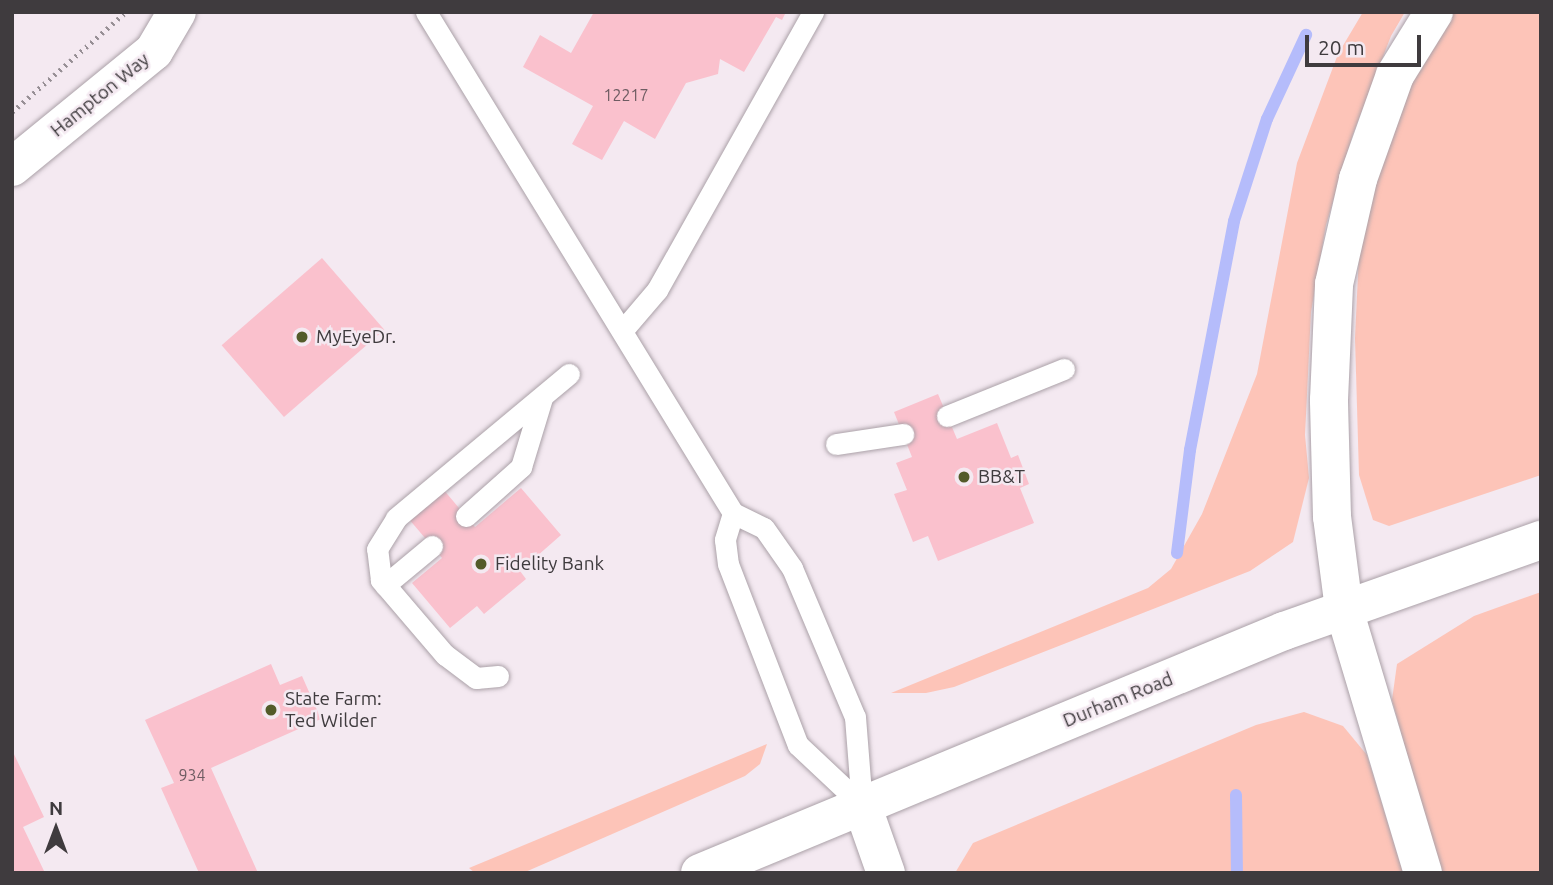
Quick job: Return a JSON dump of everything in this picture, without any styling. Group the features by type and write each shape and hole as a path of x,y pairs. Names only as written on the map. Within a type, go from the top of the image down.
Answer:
{"main road":[{"name":"Hampton Way","path":"15,159 153,51 177,12"},
{"path":"1423,873 1344,609 1332,517 1329,400 1335,284 1358,179 1395,75 1434,12"},
{"name":"Durham Road","path":"700,873 1344,609 1541,540"},
{"path":"862,805 886,873"}],"lane":[{"path":"426,12 733,513 764,528 792,568 855,717 862,805"},
{"path":"622,331 657,290 813,12"},
{"path":"947,416 1064,369"},
{"path":"498,676 476,678 458,669 386,585 376,566 377,549 396,518 569,374"},
{"path":"466,516 521,467 544,393"},
{"path":"836,444 903,434"},
{"path":"733,513 725,540 728,564 798,745 862,805"},
{"path":"386,585 432,546"}],"path":[{"path":"12,112 126,12"}],"shaded area":[{"path":"1363,12 1405,12 1391,36 1353,134 1326,225 1311,312 1305,435 1309,478 1293,542 1250,571 954,687 926,693 891,693 1148,588 1171,569 1202,514 1257,374 1297,163 1338,54"},
{"path":"1448,12 1541,12 1541,475 1389,526 1373,520 1359,475 1355,338 1359,254 1378,165 1420,58"},
{"path":"1541,592 1541,873 1440,873 1392,700 1397,664 1474,616"},
{"path":"1304,712 1343,726 1367,755 1403,873 955,873 973,843 1256,725"},
{"path":"767,744 760,764 745,776 523,873 475,873 469,868"}],"building":[{"path":"594,12 786,12 782,20 776,17 744,72 720,59 718,74 686,83 655,139 624,121 602,160 572,144 593,106 523,67 540,35 571,53"},
{"name":"MyEyeDr.","path":"322,258 384,330 284,417 222,345"},
{"name":"BB&T","path":"938,394 957,439 997,423 1011,458 1018,455 1029,484 1020,488 1034,523 938,561 928,536 913,542 894,494 907,490 896,463 912,457 894,412"},
{"name":"Fidelity Bank","path":"521,488 561,535 520,571 526,579 484,614 477,606 450,628 412,583 442,558 408,518 443,489 475,527"},
{"path":"271,664 280,685 302,676 321,719 211,768 258,873 199,873 161,788 174,783 145,720"},
{"path":"12,750 44,817 23,827 45,873 12,873"}],"waterway":[{"path":"1177,553 1190,450 1234,221 1267,119 1306,35"},
{"path":"1236,795 1237,873"}],"place":[{"name":"MyEyeDr.","path":"302,337"},
{"name":"BB&T","path":"964,477"},
{"name":"Fidelity Bank","path":"481,564"},
{"name":"State Farm: Ted Wilder","path":"271,710"}]}
